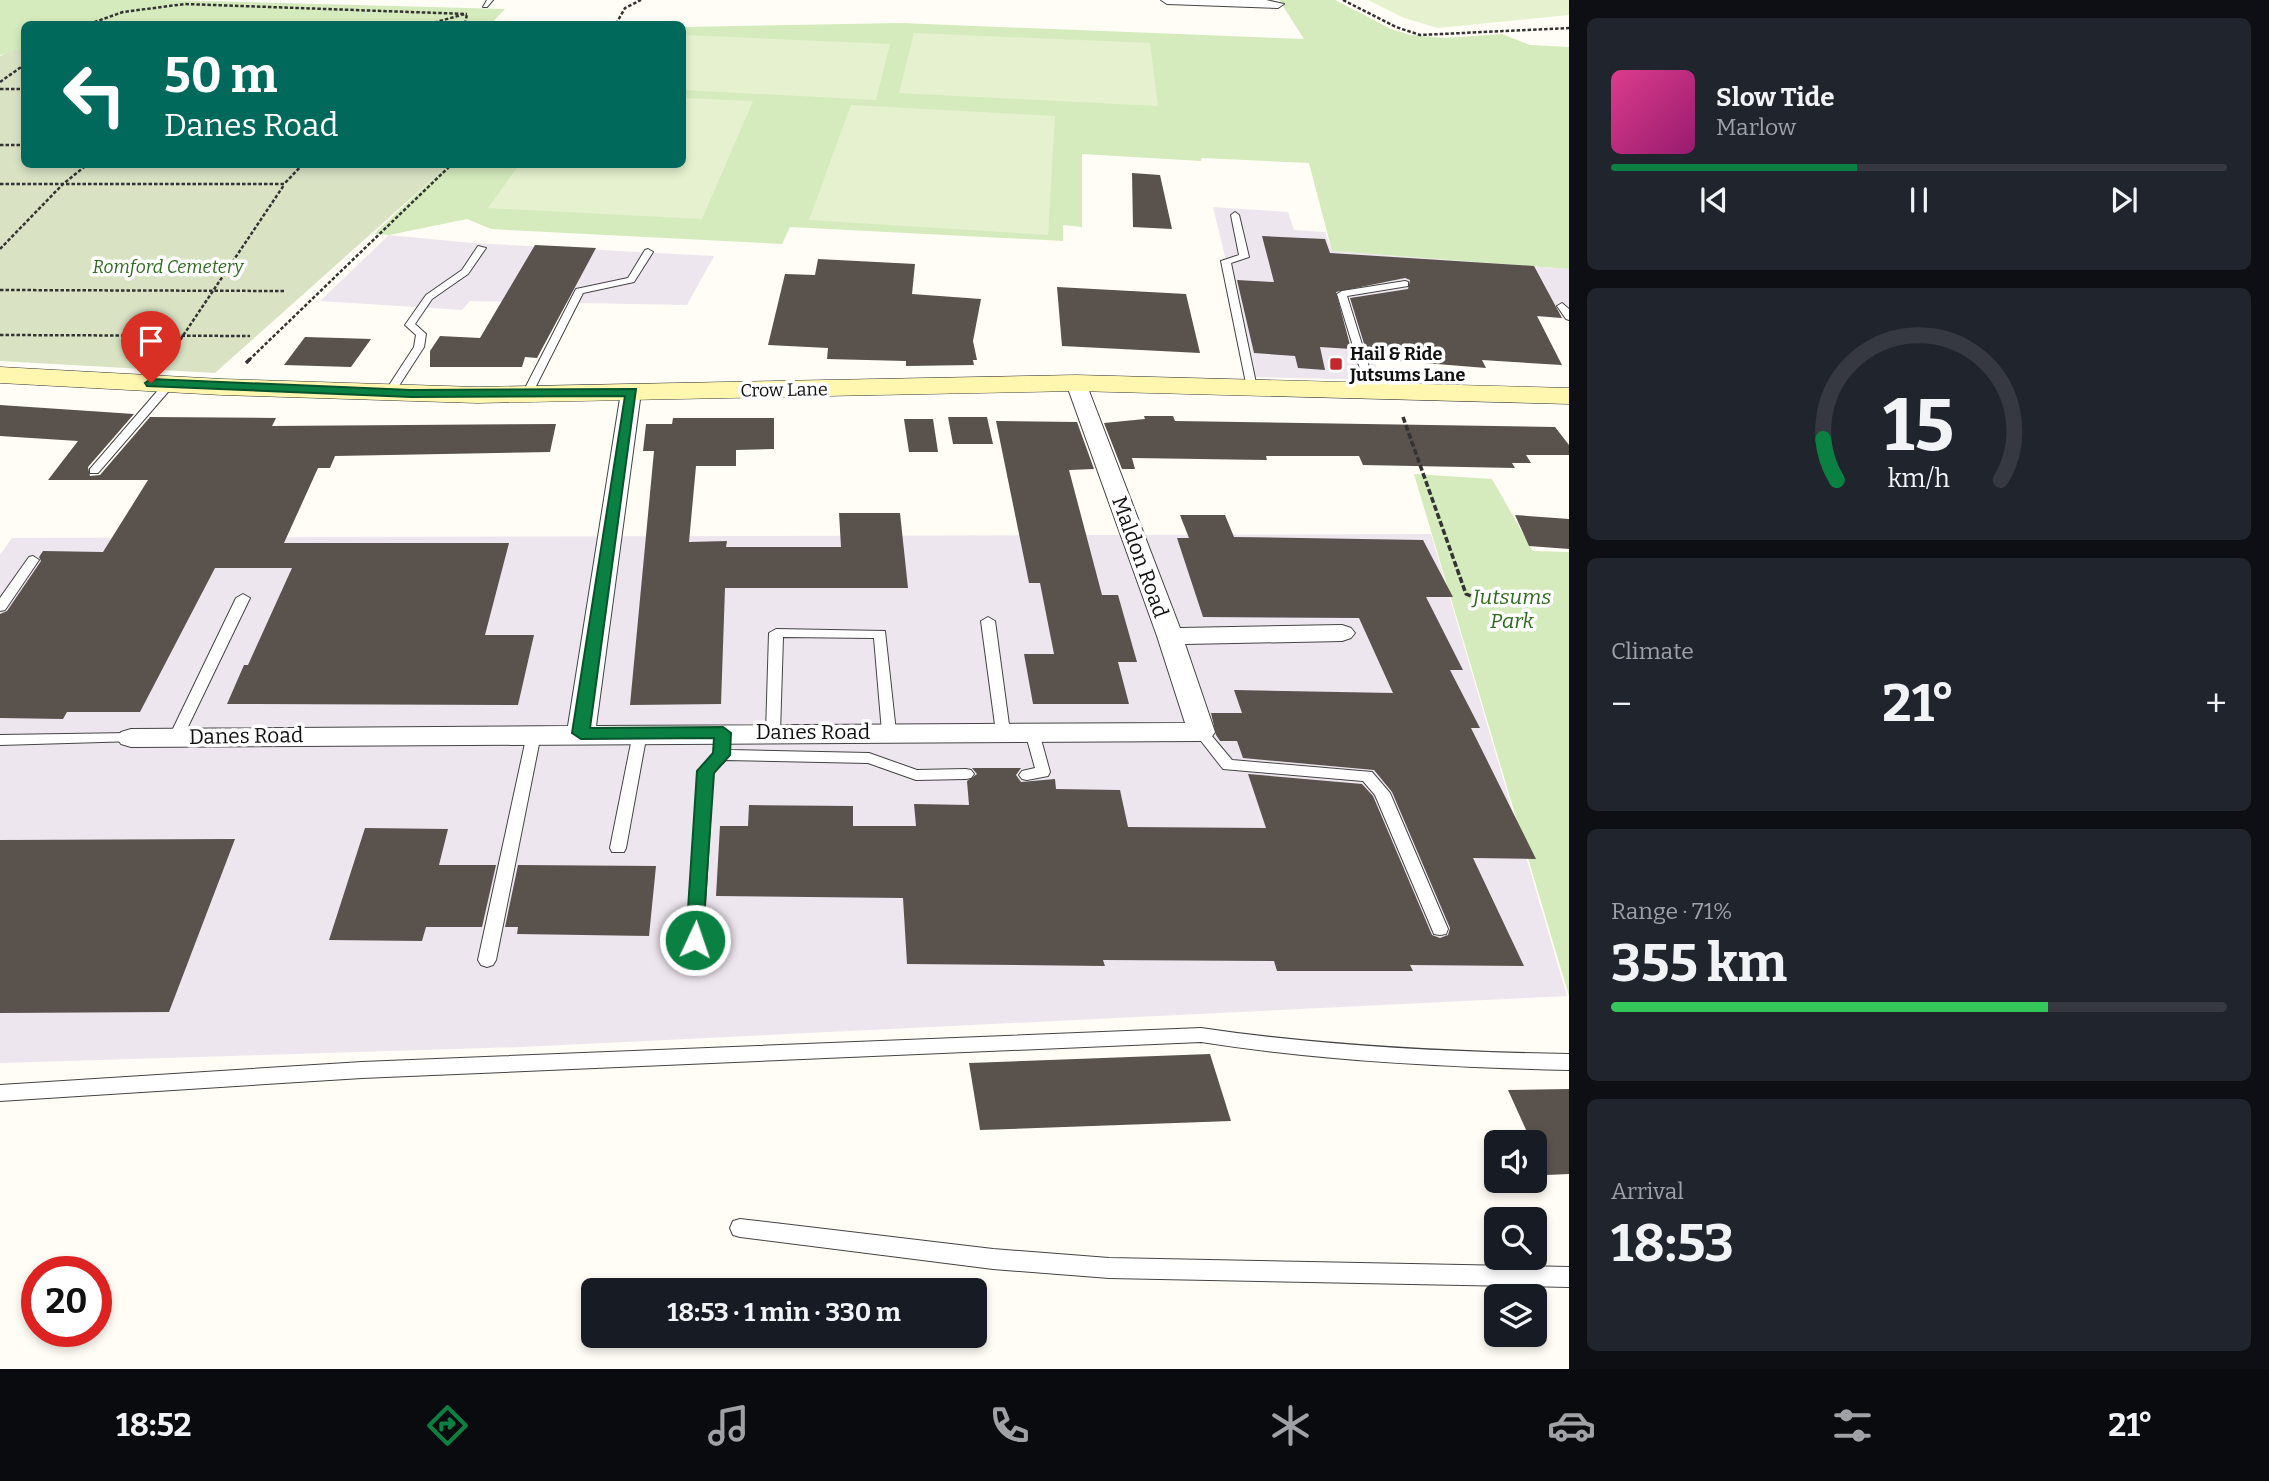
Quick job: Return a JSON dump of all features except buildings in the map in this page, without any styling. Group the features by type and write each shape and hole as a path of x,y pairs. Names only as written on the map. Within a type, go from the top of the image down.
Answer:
{"street":[{"path":"1167,0 1278,4"},
{"name":"Crow Lane","path":"0,375 389,393 527,394 1076,383 1569,396"},
{"name":"Maldon Road","path":"1076,383 1170,636 1201,732"},
{"path":"581,733 631,392"},
{"path":"1170,636 1342,633"},
{"name":"Danes Road","path":"131,738 640,733 722,744 773,733 1201,732"}],"lane":[{"path":"1235,215 1244,257 1226,261 1252,388"},
{"path":"389,393 419,347 421,334 410,325 429,297 465,272 481,248"},
{"path":"527,394 579,291 631,279 648,252"},
{"path":"1383,393 1342,294 1405,284"},
{"path":"1562,306 1569,317"},
{"path":"94,471 161,383"},
{"path":"0,607 33,560"},
{"path":"176,737 243,598"},
{"path":"988,621 1003,732"},
{"path":"773,733 776,633 880,634 889,732"},
{"path":"1027,775 1043,772 1032,732"},
{"path":"1201,732 1228,765 1367,776 1382,793 1440,929"},
{"path":"618,848 640,733"},
{"path":"487,960 534,734"},
{"path":"0,740 131,738"},
{"path":"695,940 706,771 722,744 869,758 916,775 966,774"},
{"path":"0,1093 362,1070 1201,1035 1286,1049 1483,1061 1569,1062"},
{"path":"740,1228 993,1259 1109,1268 1569,1278"}],"path":[{"path":"618,21 625,8 641,0"},
{"path":"1343,0 1396,27 1420,35 1569,28"},
{"path":"98,21 123,12 185,4 467,13"},
{"path":"439,21 467,13"},
{"path":"466,21 467,13"},
{"path":"0,82 21,67"},
{"path":"0,89 21,89"},
{"path":"0,145 21,145"},
{"path":"0,249 63,184 83,168"},
{"path":"161,383 182,336 284,184 299,168"},
{"path":"222,387 448,168"},
{"path":"0,184 284,184"},
{"path":"0,290 285,291"},
{"path":"0,335 250,336"},
{"path":"1383,393 1466,594 1495,606"}],"shaded area":[{"path":"1213,207 1288,212 1294,230 1325,232 1332,251 1569,269 1569,319 1353,303 1381,380 1254,377"},
{"path":"389,235 472,243 714,256 687,305 470,301 462,310 320,301"},
{"path":"1431,534 1567,996 522,1047 0,1063 0,555 12,538"}],"green space":[{"path":"0,0 168,0 505,9 494,21 21,21 21,51 0,55"},
{"path":"1279,0 1335,0 1391,29 1411,35 1444,38 1502,34 1530,45 1569,47 1569,269 1332,251 1309,163 1202,158 1201,161 1082,154 1082,227 1063,225 1063,241 790,227 782,244 491,229 467,219 389,235 374,234 444,168 686,168 686,27 901,23 1304,39"},
{"path":"1368,0 1569,0 1569,15 1438,28 1404,18"},
{"path":"914,33 1150,43 1158,106 899,93"},
{"path":"686,35 890,44 876,100 686,90"},
{"name":"Romford Cemetery","path":"21,50 21,168 445,168 215,373 0,361 0,56"},
{"path":"686,98 753,101 702,219 488,208 517,168 686,168"},
{"path":"851,105 1055,116 1048,235 809,220"},
{"name":"Jutsums Park","path":"1414,474 1492,479 1533,551 1569,552 1569,996"}],"place":[{"name":"Hail & Ride Jutsums Lane","path":"1336,364"}],"route":[{"path":"151,383 477,395 631,392 581,733 723,733 722,755 706,771 695,940"}]}
